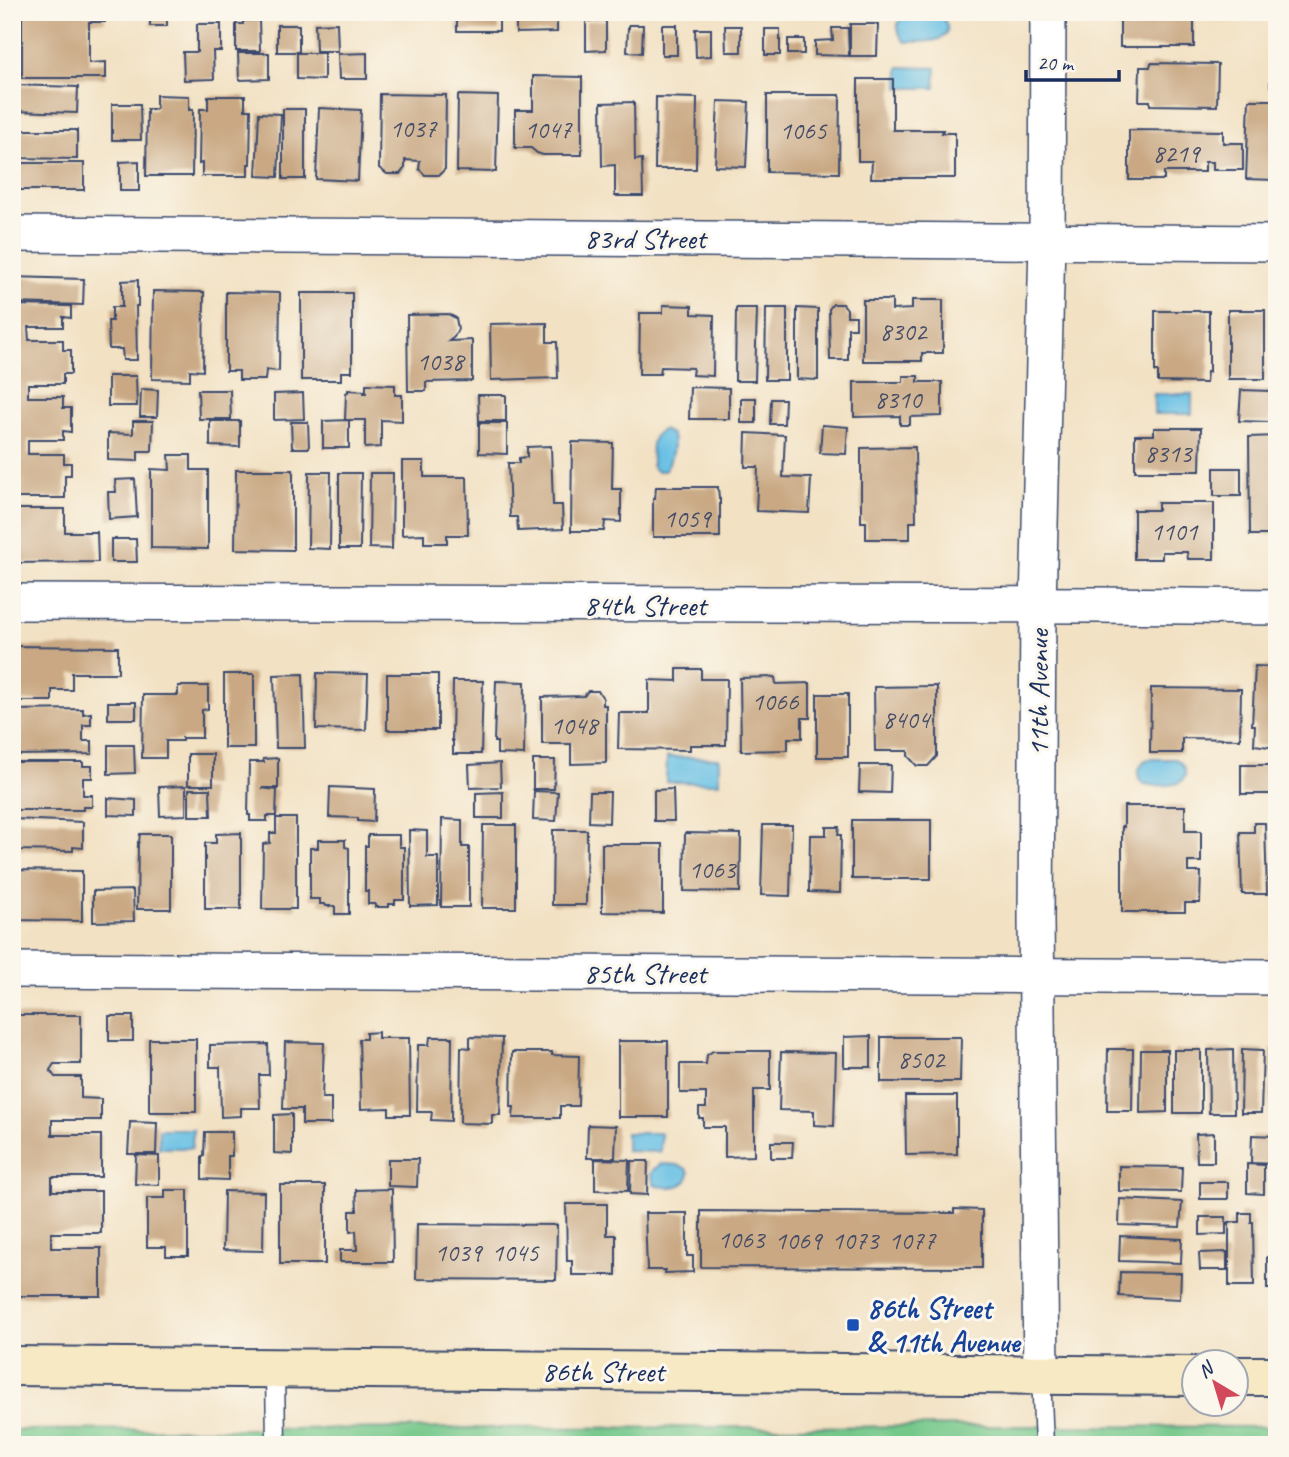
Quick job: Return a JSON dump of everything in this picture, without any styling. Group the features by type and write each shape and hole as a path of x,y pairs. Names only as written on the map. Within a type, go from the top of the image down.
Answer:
{"main road":[{"name":"86th Street","path":"12,1366 1180,1376"},
{"path":"1250,1376 1277,1376"}],"street":[{"name":"11th Avenue","path":"1041,1374 1037,974 1038,606 1047,241 1048,12"},
{"name":"83rd Street","path":"12,234 1277,243"},
{"name":"84th Street","path":"12,603 1277,607"},
{"name":"85th Street","path":"12,970 1277,977"}],"lane":[{"path":"275,1368 276,1445"},
{"path":"1041,1374 1044,1445"}],"green space":[{"path":"1277,1427 1277,1445 12,1445 12,1430"}],"water":[{"path":"907,15 918,18 940,17 946,23 947,32 932,41 905,42 900,35 898,23"},
{"path":"899,67 936,68 935,88 899,88"},
{"path":"1154,394 1192,394 1192,414 1154,414"},
{"path":"663,430 671,434 673,448 667,467 664,471 657,471 652,466 652,445 655,436"},
{"path":"667,757 719,758 719,783 666,782"},
{"path":"1176,759 1183,767 1185,776 1180,782 1172,784 1144,784 1138,771 1144,761"},
{"path":"159,1129 193,1129 192,1148 159,1148"},
{"path":"626,1133 661,1133 660,1152 626,1151"},
{"path":"661,1164 683,1167 689,1172 687,1181 671,1187 654,1184 651,1174"}],"building":[{"path":"22,12 105,12 105,22 89,22 89,63 106,62 106,78 22,78"},
{"path":"150,12 167,12 167,26 150,26"},
{"path":"267,12 290,12 290,15 267,16"},
{"path":"457,12 499,12 499,31 457,31"},
{"path":"516,12 567,12 567,17 557,18 557,32 516,33"},
{"path":"1120,12 1194,12 1194,47 1120,47"},
{"path":"259,20 260,51 236,51 236,24"},
{"path":"606,20 606,50 586,51 586,21"},
{"path":"337,23 338,51 316,51 315,24"},
{"path":"197,24 221,24 221,51 213,51 214,79 184,80 183,52 197,52"},
{"path":"850,24 878,24 877,56 850,56"},
{"path":"277,25 299,25 299,53 324,53 324,80 297,79 297,52 277,52"},
{"path":"629,25 643,25 642,53 627,52"},
{"path":"662,25 677,25 677,55 662,55"},
{"path":"725,26 741,26 741,52 726,52"},
{"path":"832,28 848,28 849,56 815,55 815,41 833,40"},
{"path":"695,29 711,29 711,56 696,57"},
{"path":"765,29 780,29 780,55 765,55"},
{"path":"788,39 804,39 804,54 788,54"},
{"path":"238,53 269,53 269,79 239,80"},
{"path":"367,53 367,79 339,79 338,54"},
{"path":"1270,59 1277,59 1277,86 1270,86"},
{"path":"1151,63 1218,64 1217,106 1150,105 1150,101 1139,101 1140,67 1150,67"},
{"path":"533,76 582,77 582,155 543,155 531,148 515,148 515,110 533,110"},
{"path":"858,79 893,79 893,130 943,130 942,133 955,133 955,178 871,178 872,161 858,161"},
{"path":"12,85 78,87 77,113 12,111"},
{"path":"380,94 446,95 445,169 439,175 425,175 419,169 420,161 405,160 405,168 400,174 387,174 379,168"},
{"path":"156,95 189,96 189,110 193,110 192,176 146,176 147,109 156,109"},
{"path":"458,95 498,96 496,172 457,171"},
{"path":"767,95 840,95 839,173 767,172"},
{"path":"208,96 245,96 245,110 251,110 248,176 202,176 202,163 199,164 200,109 208,109"},
{"path":"656,97 697,98 696,169 655,169"},
{"path":"1249,100 1275,100 1275,180 1246,179"},
{"path":"718,101 749,102 746,167 715,166"},
{"path":"634,102 635,160 642,159 643,196 615,196 615,165 602,166 601,103"},
{"path":"112,104 140,104 141,140 112,140"},
{"path":"319,108 361,110 358,181 316,179"},
{"path":"283,109 305,109 305,179 283,179"},
{"path":"259,113 281,114 278,177 256,176"},
{"path":"12,130 77,130 77,159 12,158"},
{"path":"1129,130 1223,131 1223,143 1243,143 1243,170 1213,170 1213,162 1205,162 1205,172 1164,172 1164,180 1129,180"},
{"path":"139,161 139,191 120,191 120,162"},
{"path":"12,163 84,163 84,190 12,190"},
{"path":"12,277 84,279 83,305 12,303"},
{"path":"138,280 137,360 123,360 122,349 109,349 108,321 112,321 112,307 122,307 122,281"},
{"path":"153,291 204,292 203,371 190,370 190,380 152,379"},
{"path":"226,292 280,293 279,371 266,370 265,380 239,380 239,371 226,371"},
{"path":"301,293 352,293 352,372 341,372 341,380 301,380"},
{"path":"863,300 892,300 892,310 912,309 912,300 943,300 943,353 922,353 922,361 863,361"},
{"path":"833,304 843,304 847,309 847,316 856,316 856,328 848,328 848,360 830,360 829,309"},
{"path":"12,305 71,306 71,318 63,317 63,327 28,327 29,340 63,340 63,350 71,350 71,374 63,374 63,384 28,384 28,397 63,397 63,408 71,408 71,432 63,431 63,440 28,440 28,454 64,454 64,463 71,463 71,475 65,475 65,498 12,498"},
{"path":"663,305 692,306 692,314 714,315 713,376 692,375 693,368 661,367 660,374 639,374 640,313 663,313"},
{"path":"736,308 757,308 755,381 735,381"},
{"path":"766,308 787,308 787,380 765,380"},
{"path":"797,308 818,309 818,380 797,379"},
{"path":"1228,310 1265,310 1265,379 1228,379"},
{"path":"1155,311 1209,311 1209,372 1206,383 1158,382 1158,372 1155,372"},
{"path":"448,314 456,318 458,329 449,341 472,340 472,381 426,382 426,391 408,391 407,315"},
{"path":"1272,314 1277,314 1277,385 1274,385"},
{"path":"547,323 547,342 557,342 558,378 491,380 490,324"},
{"path":"108,376 136,376 137,406 108,406"},
{"path":"903,376 918,376 918,382 942,382 942,416 910,417 910,425 900,425 900,416 854,417 854,382 903,382"},
{"path":"366,384 395,385 395,395 402,395 402,421 381,420 381,447 365,448 365,420 345,420 346,393 348,390 366,393"},
{"path":"690,387 729,388 729,419 689,419"},
{"path":"141,389 158,390 157,417 140,417"},
{"path":"198,390 230,390 231,419 199,419"},
{"path":"1241,390 1271,391 1270,422 1239,421"},
{"path":"303,393 304,419 274,420 274,394"},
{"path":"478,395 506,395 506,421 479,421"},
{"path":"741,398 756,398 756,423 741,423"},
{"path":"771,399 785,399 784,424 770,424"},
{"path":"349,420 349,448 323,448 323,421"},
{"path":"133,421 153,421 152,451 138,451 138,461 108,460 108,433 133,434"},
{"path":"210,421 240,421 240,447 210,446"},
{"path":"291,422 308,422 309,448 292,448"},
{"path":"479,423 507,423 507,454 479,453"},
{"path":"822,425 848,427 846,454 820,453"},
{"path":"1154,428 1201,428 1200,471 1135,471 1135,435 1154,435"},
{"path":"746,433 785,435 783,477 811,478 809,513 756,511 758,467 745,467"},
{"path":"1277,436 1277,535 1250,535 1249,437"},
{"path":"572,442 613,443 612,489 621,489 621,522 605,521 604,531 571,531"},
{"path":"551,446 553,505 562,505 563,529 518,531 517,517 510,517 508,463 519,463 519,458 527,457 527,447"},
{"path":"915,447 916,522 910,522 910,539 866,539 866,522 861,522 861,448"},
{"path":"169,455 191,455 191,470 208,470 208,549 151,548 151,469 170,470"},
{"path":"402,461 424,461 424,477 467,477 468,535 447,535 447,543 424,543 424,534 402,535"},
{"path":"1214,468 1241,468 1241,496 1214,496"},
{"path":"236,470 293,470 293,550 235,549"},
{"path":"309,472 331,472 330,549 308,548"},
{"path":"339,473 361,473 360,549 339,549"},
{"path":"370,473 393,473 392,549 369,548"},
{"path":"135,479 137,517 109,519 108,492 116,492 115,480"},
{"path":"656,487 718,487 720,537 653,537 653,499"},
{"path":"1158,503 1214,503 1214,559 1188,559 1187,552 1162,552 1162,559 1134,559 1134,510 1158,510"},
{"path":"12,509 65,509 65,532 97,532 98,562 12,563"},
{"path":"111,539 136,539 137,562 111,562"},
{"path":"12,646 118,647 118,673 72,673 72,690 52,690 52,701 12,701"},
{"path":"1255,666 1277,667 1277,748 1254,745 1255,725 1252,725"},
{"path":"677,669 701,669 701,679 727,679 726,745 690,745 690,750 618,749 619,713 649,713 649,680 677,681"},
{"path":"317,673 368,674 366,730 316,729"},
{"path":"224,674 254,674 254,748 224,748"},
{"path":"303,674 305,748 276,748 274,675"},
{"path":"387,674 438,674 438,730 387,730"},
{"path":"775,677 776,684 810,683 810,718 802,718 802,738 788,738 788,750 741,751 740,678"},
{"path":"453,681 483,681 481,754 453,754"},
{"path":"496,681 525,682 524,755 497,754 497,742 494,742"},
{"path":"178,686 208,686 208,709 202,710 202,738 166,741 166,758 142,758 143,695 178,695"},
{"path":"937,686 937,756 928,766 917,766 908,756 908,751 875,751 874,687"},
{"path":"1151,688 1241,689 1240,739 1182,738 1182,753 1150,753"},
{"path":"588,691 598,691 603,698 603,705 606,705 606,763 571,764 571,744 542,744 542,697 584,696"},
{"path":"817,694 848,694 848,757 817,757"},
{"path":"108,702 136,702 136,719 108,719"},
{"path":"83,709 83,714 91,713 91,725 83,725 83,741 92,741 92,754 13,755 12,710"},
{"path":"108,745 134,745 135,773 108,774"},
{"path":"188,754 213,754 213,785 188,785"},
{"path":"278,758 278,788 261,788 277,790 276,816 267,816 267,821 250,821 249,762"},
{"path":"533,760 555,760 554,789 533,789"},
{"path":"12,762 83,762 83,766 92,766 92,778 83,778 83,795 92,795 92,807 83,807 83,810 12,810"},
{"path":"500,763 501,787 470,788 469,765"},
{"path":"860,765 891,765 890,793 859,792"},
{"path":"1241,765 1273,765 1273,794 1241,794"},
{"path":"186,786 186,815 160,816 159,787"},
{"path":"330,787 375,789 374,822 358,821 358,818 329,817"},
{"path":"189,789 210,789 211,816 189,816"},
{"path":"673,789 674,821 654,821 654,790"},
{"path":"534,791 558,792 556,821 533,820"},
{"path":"503,792 503,818 476,818 476,793"},
{"path":"590,792 610,792 609,823 589,822"},
{"path":"108,798 136,800 136,816 108,815"},
{"path":"1124,806 1185,806 1185,831 1201,831 1201,862 1188,862 1188,872 1201,872 1200,903 1185,903 1185,912 1122,912"},
{"path":"276,818 296,818 296,909 262,909 263,844 270,843 270,833 276,833"},
{"path":"12,819 83,822 83,848 73,847 73,851 12,850"},
{"path":"442,819 462,820 462,847 469,847 469,907 441,907"},
{"path":"852,820 931,820 931,879 852,879"},
{"path":"1254,823 1265,823 1267,894 1242,894 1240,832 1254,832"},
{"path":"483,825 516,825 516,908 482,908"},
{"path":"763,825 792,825 790,896 761,895"},
{"path":"826,827 839,827 838,835 841,835 840,893 809,892 810,835 826,835"},
{"path":"409,830 427,831 427,857 438,857 438,905 410,906"},
{"path":"553,830 587,830 586,905 552,905"},
{"path":"241,833 241,909 205,909 205,843 216,843 216,834"},
{"path":"685,833 741,834 740,892 684,891"},
{"path":"1274,833 1277,833 1277,894 1274,894"},
{"path":"140,834 171,834 171,909 137,909"},
{"path":"368,835 399,835 399,847 404,847 404,900 395,900 395,904 389,904 389,907 368,904 368,891 365,891 365,846 368,846"},
{"path":"318,840 345,840 345,847 349,848 349,914 335,914 335,906 320,904 320,899 310,899 310,848 318,848"},
{"path":"602,844 663,844 663,913 602,912"},
{"path":"12,870 82,871 82,921 12,920"},
{"path":"133,890 134,921 93,922 93,891"},
{"path":"14,1015 81,1015 81,1064 54,1064 50,1070 55,1077 81,1077 81,1098 101,1099 101,1120 52,1120 52,1135 101,1135 101,1177 52,1177 52,1191 101,1191 101,1233 51,1233 51,1248 101,1248 101,1296 13,1296"},
{"path":"109,1016 133,1016 133,1041 109,1041"},
{"path":"378,1032 378,1038 409,1038 410,1115 389,1115 389,1108 361,1109 359,1039 366,1039 366,1033"},
{"path":"871,1036 871,1067 844,1067 844,1037"},
{"path":"430,1037 452,1037 451,1121 431,1120 432,1112 417,1112 418,1045 429,1045"},
{"path":"470,1037 502,1038 500,1115 492,1115 492,1124 460,1123 461,1047 470,1048"},
{"path":"881,1037 961,1037 960,1082 881,1082"},
{"path":"149,1039 196,1039 196,1112 149,1112"},
{"path":"618,1041 668,1041 668,1117 618,1117"},
{"path":"285,1042 324,1043 322,1098 331,1098 331,1124 302,1124 302,1109 283,1109"},
{"path":"268,1044 269,1075 259,1075 260,1108 241,1108 241,1116 221,1117 220,1067 210,1067 210,1045"},
{"path":"1108,1049 1133,1049 1132,1111 1107,1111"},
{"path":"1233,1049 1234,1113 1209,1113 1208,1050"},
{"path":"1242,1049 1263,1050 1261,1113 1241,1113"},
{"path":"1271,1049 1277,1049 1277,1114 1270,1114"},
{"path":"1141,1050 1167,1050 1167,1112 1140,1113"},
{"path":"1174,1050 1201,1050 1201,1113 1174,1113"},
{"path":"713,1051 770,1051 770,1090 754,1090 754,1156 725,1157 725,1127 703,1127 703,1118 699,1118 699,1108 706,1108 706,1093 680,1093 680,1064 706,1064 707,1055"},
{"path":"512,1052 552,1052 552,1055 579,1056 578,1106 560,1106 560,1118 513,1118"},
{"path":"781,1052 836,1053 834,1126 814,1125 814,1111 779,1110"},
{"path":"905,1096 957,1096 957,1154 906,1155"},
{"path":"292,1114 292,1154 274,1153 274,1115"},
{"path":"130,1122 157,1123 156,1154 128,1154"},
{"path":"588,1125 616,1126 615,1158 587,1158"},
{"path":"205,1132 232,1132 228,1180 202,1179"},
{"path":"1214,1133 1214,1162 1197,1162 1196,1134"},
{"path":"1252,1135 1277,1136 1277,1164 1251,1163"},
{"path":"771,1142 793,1142 792,1158 771,1158"},
{"path":"136,1155 159,1156 159,1185 135,1184"},
{"path":"388,1159 418,1159 417,1187 388,1186"},
{"path":"595,1159 629,1160 628,1191 595,1190"},
{"path":"631,1161 648,1161 647,1195 630,1194"},
{"path":"1247,1164 1264,1165 1264,1194 1247,1193"},
{"path":"1119,1166 1182,1167 1181,1192 1119,1191"},
{"path":"1200,1182 1228,1182 1228,1199 1200,1199"},
{"path":"280,1185 325,1185 325,1264 280,1264"},
{"path":"392,1189 393,1262 340,1262 340,1250 357,1250 356,1231 350,1232 350,1211 357,1211 356,1190"},
{"path":"1273,1189 1277,1189 1277,1238 1273,1238"},
{"path":"165,1190 188,1190 188,1256 166,1256 166,1247 147,1247 147,1198 165,1198"},
{"path":"224,1191 264,1192 263,1251 223,1250"},
{"path":"1120,1199 1182,1202 1180,1227 1119,1225"},
{"path":"566,1204 607,1204 607,1235 616,1235 616,1275 572,1275 572,1261 567,1261"},
{"path":"954,1209 982,1210 982,1268 701,1267 701,1211 954,1213"},
{"path":"645,1213 687,1213 687,1256 693,1256 693,1272 665,1273 665,1270 647,1270"},
{"path":"1240,1213 1251,1213 1253,1222 1254,1286 1229,1286 1229,1222 1240,1222"},
{"path":"1200,1217 1226,1217 1226,1234 1200,1235"},
{"path":"417,1224 557,1225 556,1280 416,1279"},
{"path":"1120,1236 1182,1239 1181,1263 1119,1261"},
{"path":"1227,1252 1227,1270 1200,1270 1199,1253"},
{"path":"1267,1257 1277,1257 1277,1289 1267,1289"},
{"path":"1120,1272 1181,1273 1180,1299 1119,1296"}],"place":[{"name":"86th Street & 11th Avenue","path":"853,1325"}]}
